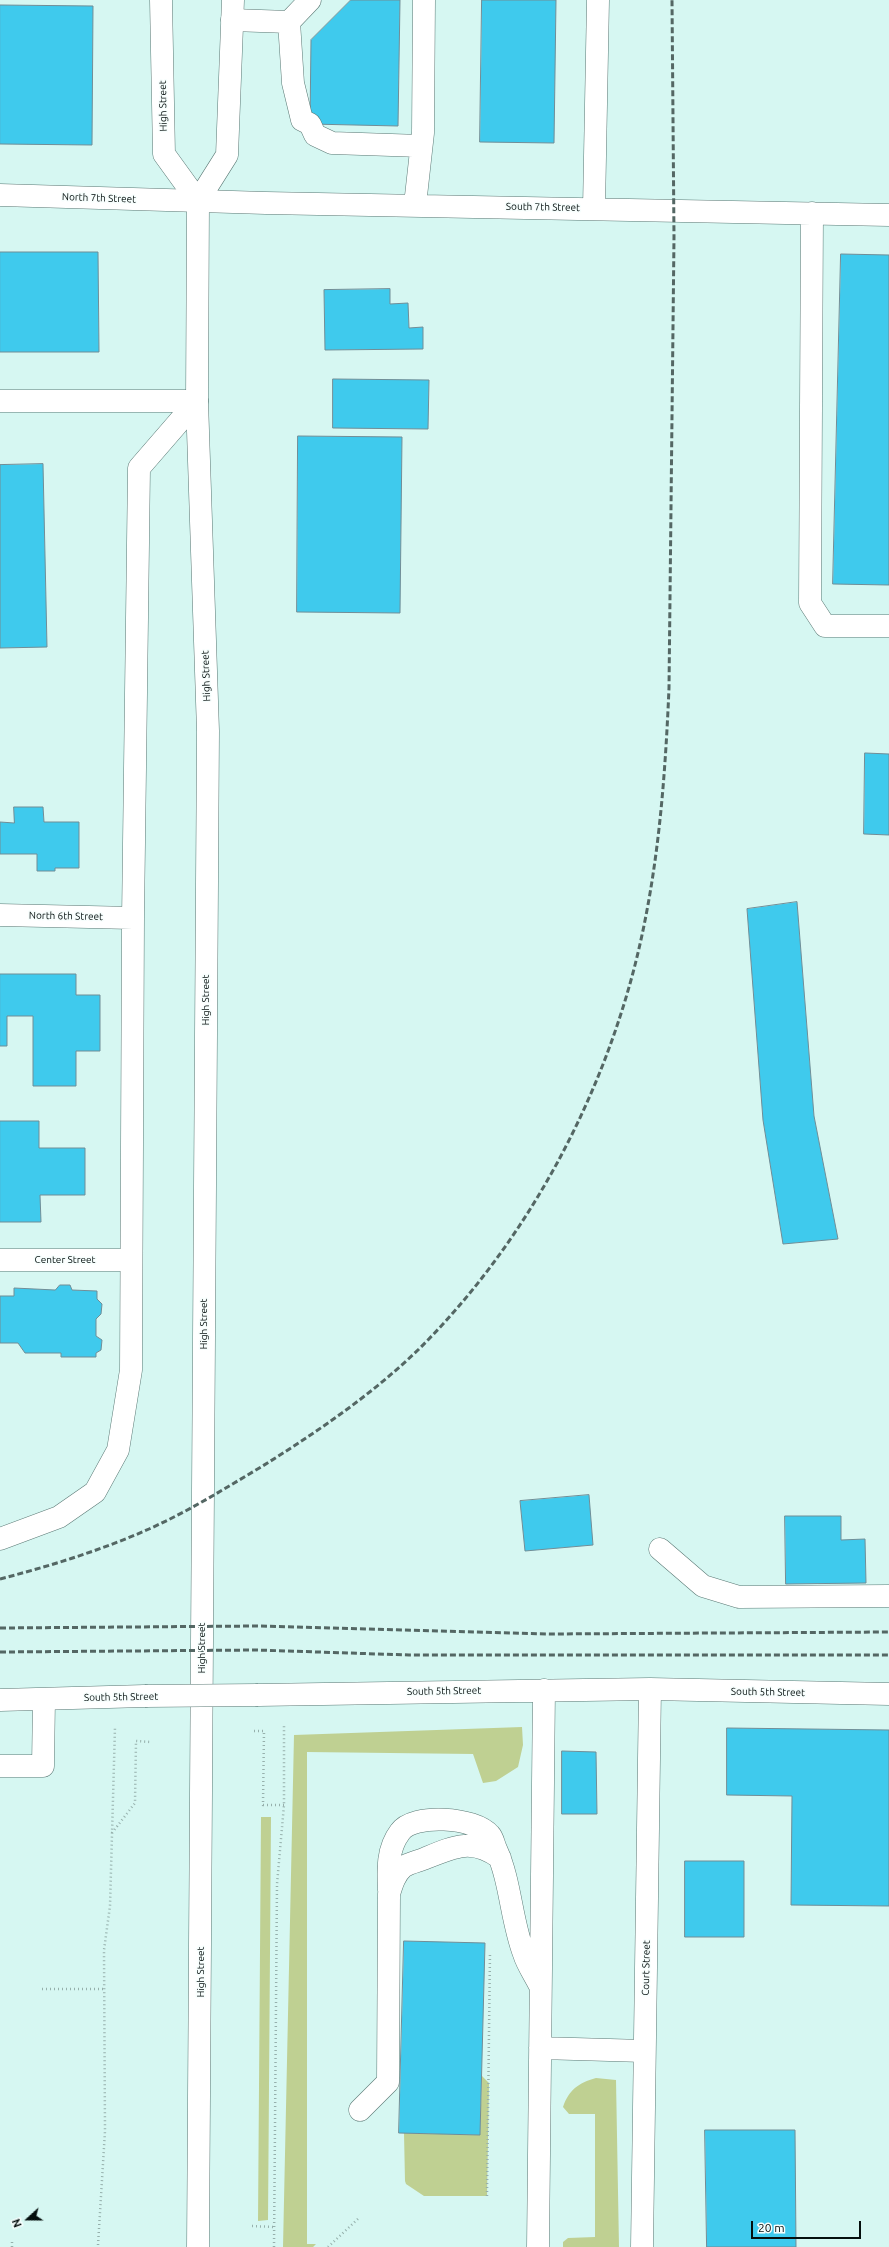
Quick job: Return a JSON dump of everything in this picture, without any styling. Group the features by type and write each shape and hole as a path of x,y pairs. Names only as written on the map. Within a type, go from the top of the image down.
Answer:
{"main road":[{"name":"High Street","path":"161,0 164,154 198,201 197,401 208,731 198,2247"},
{"path":"310,0 288,22 293,83 302,120 310,124 315,135 332,143 421,146"},
{"path":"415,205 421,146 424,0"},
{"path":"594,208 598,0"},
{"path":"198,201 227,155 232,10 288,22"},
{"name":"North 7th Street","path":"0,195 198,201"},
{"name":"South 7th Street","path":"198,201 889,214"},
{"path":"812,213 810,603 825,626 889,626"},
{"path":"0,401 197,401"},
{"path":"0,1539 59,1517 95,1492 118,1450 131,1370 133,918 139,468 197,401"},
{"name":"North 6th Street","path":"0,915 133,918"},
{"name":"Center Street","path":"0,1260 131,1260"},
{"path":"660,1549 703,1586 739,1597 889,1596"},
{"name":"South 5th Street","path":"0,1700 145,1696 650,1689 889,1694"},
{"name":"Court Street","path":"642,2247 650,1689"},
{"path":"538,2247 544,1690"},
{"path":"0,1766 43,1766 44,1699"},
{"path":"360,2110 388,2082 388,1865 393,1844 401,1830 420,1821 455,1819 477,1825 490,1835 500,1858 524,1954 540,1987"},
{"path":"389,1894 395,1877 404,1867 451,1848 470,1846 487,1848 500,1858"},
{"path":"540,2048 644,2051"}],"path":[{"path":"274,2247 277,1884 284,1806 284,1720"},
{"path":"98,2245 105,2131 104,1950 110,1906 115,1723"},
{"path":"254,1731 264,1732 263,1805 284,1806"},
{"path":"112,1833 135,1803 136,1741 150,1742"},
{"path":"487,2196 490,1949"},
{"path":"42,1989 104,1989"},
{"path":"328,2247 360,2217"},
{"path":"252,2226 274,2227"},
{"path":"12,2241 12,2247"}],"green space":[{"path":"522,1727 523,1745 518,1767 496,1781 483,1783 473,1754 307,1752 307,2244 316,2244 313,2247 283,2247 294,1735"},
{"path":"261,1817 271,1817 268,2220 258,2221"},
{"path":"482,2076 489,2083 487,2196 424,2196 406,2184 405,2181 404,2133 480,2135"},
{"path":"596,2078 616,2080 619,2247 563,2247 563,2242 568,2238 595,2237 595,2114 569,2114 563,2107 568,2096 575,2088 584,2082"}],"building":[{"path":"351,0 400,0 398,126 310,124 311,40"},
{"path":"482,0 556,0 554,143 480,142"},
{"path":"0,5 93,6 92,145 0,144"},
{"path":"0,252 98,252 99,352 0,352"},
{"path":"841,254 889,255 889,585 833,584"},
{"path":"390,289 390,304 408,303 409,328 423,327 423,349 325,350 324,290"},
{"path":"333,379 429,380 428,429 333,428"},
{"path":"298,436 402,437 400,613 297,612"},
{"path":"43,464 47,647 0,648 0,465"},
{"path":"865,753 889,754 889,835 864,834"},
{"path":"14,807 43,807 44,822 79,822 79,868 55,868 55,871 37,871 37,854 0,854 0,822 14,823"},
{"path":"797,902 814,1116 838,1239 783,1244 763,1120 747,909"},
{"path":"0,974 76,974 76,995 100,995 100,1051 76,1051 76,1086 33,1086 33,1016 7,1016 7,1046 0,1046"},
{"path":"0,1121 39,1121 39,1148 85,1148 85,1195 40,1195 41,1222 0,1222"},
{"path":"60,1285 70,1285 72,1290 97,1291 97,1299 102,1304 101,1314 96,1319 96,1336 102,1340 101,1350 96,1353 96,1357 61,1357 61,1353 25,1353 18,1343 0,1343 0,1296 14,1296 14,1288 55,1290"},
{"path":"589,1495 593,1545 525,1551 520,1501"},
{"path":"785,1516 841,1516 841,1540 865,1539 866,1583 786,1584"},
{"path":"727,1728 889,1730 889,1906 791,1905 792,1796 727,1795"},
{"path":"562,1751 596,1752 597,1814 562,1814"},
{"path":"685,1861 744,1861 744,1937 685,1937"},
{"path":"404,1941 485,1943 480,2135 399,2133"},
{"path":"705,2130 795,2130 796,2247 707,2247"}],"railway":[{"path":"0,1579 94,1551 131,1537 178,1515 206,1500 303,1440 344,1412 384,1381 421,1347 458,1307 493,1264 524,1218 553,1170 579,1121 601,1070 620,1018 643,931 655,862 663,793 669,688 674,237 672,0"},
{"path":"0,1628 257,1626 550,1634 889,1632"},
{"path":"0,1652 257,1650 409,1655 889,1655"}]}
